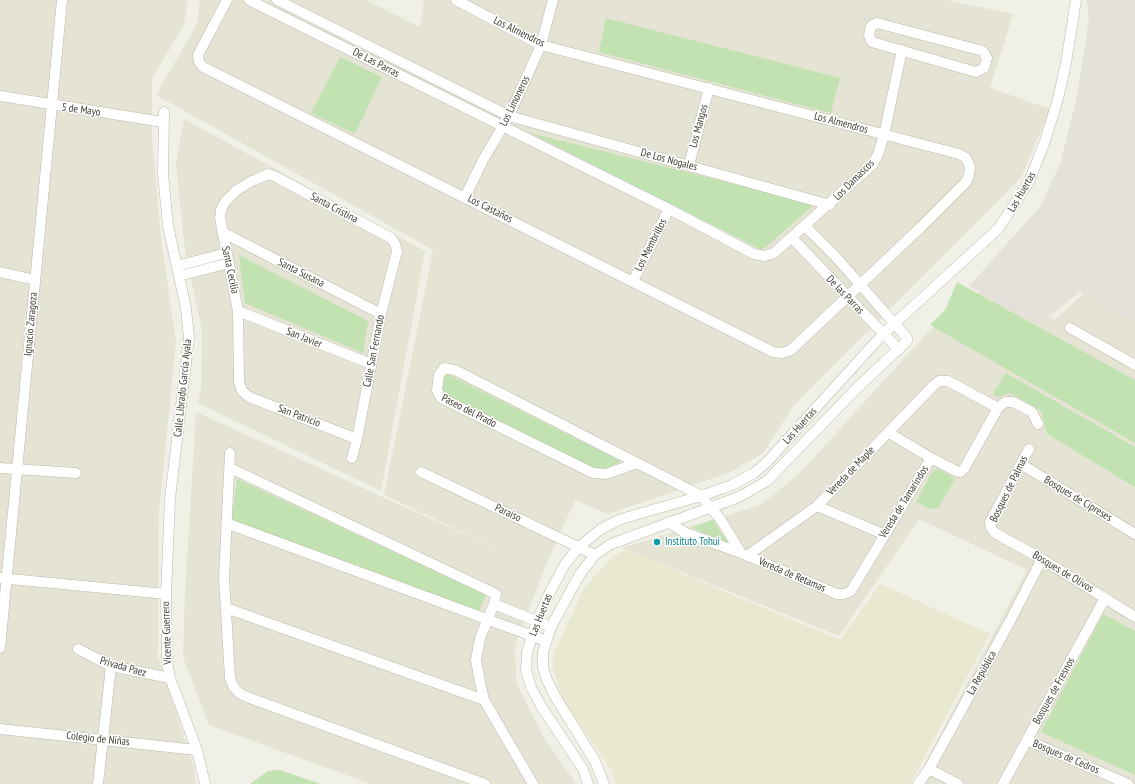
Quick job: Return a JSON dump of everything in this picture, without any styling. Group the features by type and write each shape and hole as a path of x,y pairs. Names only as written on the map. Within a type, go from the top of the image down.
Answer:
{"street":[{"name":"Ignacio Zaragoza","path":"0,648 4,579 18,468 62,0"},
{"name":"Los Castaños","path":"227,0 198,55 199,62 203,67 634,281 773,352 782,353"},
{"name":"De Las Parras","path":"249,0 503,127"},
{"name":"De Las Parras","path":"277,0 509,116"},
{"name":"Los Almendros","path":"456,0 541,45 959,154 966,158 970,167 970,175 966,182 921,227 791,350 782,353"},
{"name":"Los Limoneros","path":"465,197 483,160 509,116 541,45 553,0"},
{"name":"Las Huertas","path":"588,784 582,769 541,706 531,687 526,670 527,652 537,621 565,564 579,547 601,529 621,519 701,496 732,485 754,473 766,463 894,323 998,229 1029,182 1039,160 1058,100 1076,0"},
{"path":"877,23 983,51 987,58 984,68 976,72 902,50 872,42 869,35 871,26 877,23"},
{"name":"Los Damascos","path":"669,209 754,254 765,256 774,253 830,205 872,164 878,154 884,135 902,50"},
{"name":"Los Mangos","path":"689,165 709,88"},
{"name":"5 de Mayo","path":"0,96 52,106 163,117"},
{"name":"De Los Nogales","path":"509,116 830,205"},
{"name":"Calle Librado García Ayala","path":"163,117 163,174 168,226 186,308 189,338 170,499 166,594"},
{"path":"503,127 669,209"},
{"name":"Santa Cecilia","path":"242,391 239,382 238,311 220,218 221,210 225,202 237,190 252,181 269,174"},
{"name":"Santa Cristina","path":"269,174 391,238 395,244"},
{"name":"Los Membrillos","path":"634,281 669,209"},
{"name":"De las Parras","path":"806,226 860,284 907,338"},
{"name":"Santa Susana","path":"222,232 381,314"},
{"name":"De las Parras","path":"792,238 899,350"},
{"name":"Calle San Fernando","path":"352,458 381,314 397,251 395,244"},
{"path":"178,271 228,258"},
{"path":"0,272 36,280"},
{"name":"San Javier","path":"238,311 371,364"},
{"path":"1070,328 1135,365"},
{"name":"Las Huertas","path":"604,784 595,761 547,680 543,668 543,652 551,628 580,574 595,555 611,544 739,497 767,481 857,388 906,344 907,338"},
{"name":"Paseo del Prado","path":"637,463 606,474 593,473 441,398 437,390 439,375 444,368 455,370 637,463 701,496 711,508"},
{"name":"Vereda de Maple","path":"744,555 817,506 939,381 948,381 998,408"},
{"name":"San Patricio","path":"242,391 249,397 357,439"},
{"path":"998,408 1005,402 1013,402 1032,412 1038,424"},
{"name":"Vereda de Tamarindos","path":"844,594 851,591 883,534 931,458 956,471 964,469 998,408"},
{"path":"889,433 931,458"},
{"name":"Bosques de Palmas","path":"991,528 990,522 1029,449"},
{"path":"230,453 226,523 226,608 230,678 239,693 485,784"},
{"name":"Bosques de Cipreses","path":"1021,464 1135,534"},
{"path":"0,468 76,473"},
{"path":"230,468 494,592 496,597 480,638 476,660 484,700 533,784"},
{"name":"Paraíso","path":"421,472 595,555"},
{"path":"817,506 883,534"},
{"path":"711,508 744,555"},
{"name":"Vereda de Retamas","path":"668,522 686,533 744,555 837,594 844,594"},
{"path":"226,523 487,621 546,641"},
{"name":"Bosques de Olivos","path":"991,528 995,533 1042,559 1135,617"},
{"name":"La República","path":"918,784 929,769 1008,626 1042,559"},
{"name":"Vicente Guerrero","path":"4,579 166,594 166,643 170,678 197,750 205,784"},
{"name":"Bosques de Fresnos","path":"1003,784 1105,598"},
{"path":"494,604 551,628"},
{"path":"226,608 484,700"},
{"name":"Privada Paez","path":"78,649 111,666 170,678"},
{"path":"98,784 111,666"},
{"name":"Colegio de Niñas","path":"0,729 197,750"},
{"name":"Bosques de Cedros","path":"1027,740 1128,784"},
{"path":"929,769 958,784"}],"shaded area":[{"path":"0,0 188,0 184,25 152,78 152,139 161,238 176,342 159,513 158,657 195,770 195,784 0,784"},
{"path":"200,0 366,0 420,27 424,0 946,0 1013,14 990,88 1050,109 1021,178 794,405 763,453 731,472 608,514 575,500 544,570 515,645 516,682 543,736 576,784 371,784 209,725 183,657 185,592 196,412 508,554 384,495 433,250 156,95 197,24"},
{"path":"1087,0 1135,0 1135,322 1080,292 1039,324 969,286 1040,207 1060,164 1077,97 1089,19"},
{"path":"184,119 425,251 381,491 198,403 201,388 202,331 185,250 176,164"},
{"path":"986,286 1054,320 1089,289 1135,315 1135,784 914,784 1027,570 919,519 839,636 622,548 760,505 799,474 927,333"},
{"path":"626,550 840,640 880,584 990,634 910,784 615,784 612,771 563,700 552,665 556,648 585,587 613,556"}],"green space":[{"path":"606,18 840,78 831,113 599,52"},
{"path":"340,57 382,77 355,134 311,113"},
{"path":"530,133 815,204 762,250"},
{"path":"239,255 368,321 363,353 245,303"},
{"path":"957,282 1135,380 1135,443 930,325 945,310"},
{"path":"445,373 621,461 601,472 441,393"},
{"path":"1006,373 1135,447 1135,487 1047,434 1041,411 1010,393 997,397 993,394"},
{"path":"937,468 955,479 938,508 929,509 916,502 932,472"},
{"path":"237,479 486,595 479,611 232,520"},
{"path":"713,520 721,533 733,546 691,527"},
{"path":"1103,614 1135,631 1135,775 1041,732"},
{"path":"280,770 321,784 250,784 268,771"}],"place":[{"name":"Instituto Tohui","path":"657,542"}]}
